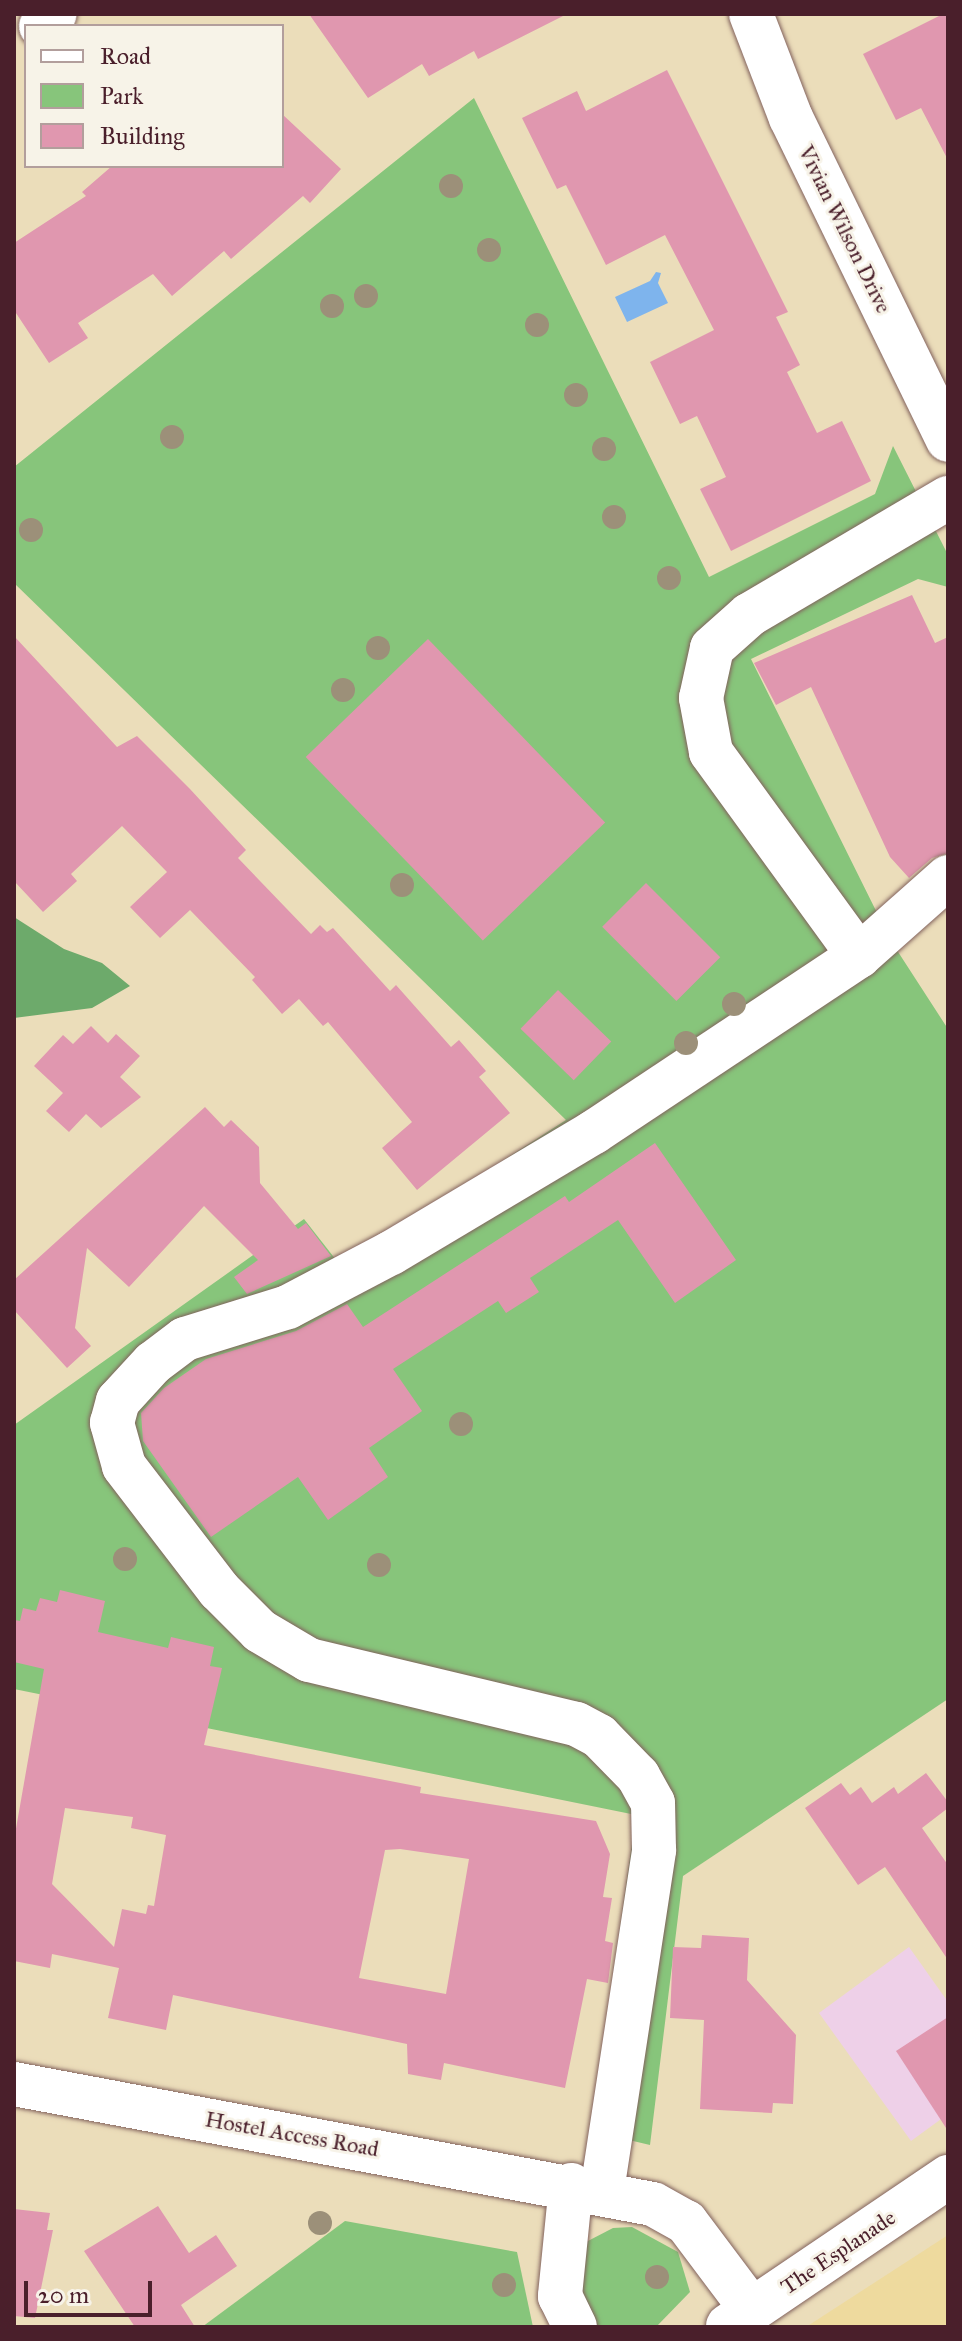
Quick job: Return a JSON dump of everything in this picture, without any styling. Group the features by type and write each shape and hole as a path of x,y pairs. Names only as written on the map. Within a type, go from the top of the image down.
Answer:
{"street":[{"name":"Vivian Wilson Drive","path":"751,14 791,118 948,440"},
{"path":"859,956 711,752 701,698 712,648 749,615 948,498"},
{"path":"575,2327 560,2296 586,2188 654,1850 653,1803 638,1776 599,1736 576,1724 309,1660 260,1631 219,1590 124,1466 112,1423 118,1401 153,1363 185,1339 288,1307 391,1253 594,1132 859,956 948,877"},
{"name":"Hostel Access Road","path":"14,2084 586,2188 653,2204 686,2222 740,2318"},
{"name":"The Esplanade","path":"740,2318 948,2177"}],"shaded area":[{"path":"909,1947 948,2002 948,2114 911,2141 819,2013"}],"green space":[{"path":"474,98 709,577 875,494 893,446 948,555 948,587 918,579 751,659 891,941 948,1029 948,1699 683,1876 650,2145 591,2131 636,1815 14,1689 14,1425 304,1219 340,1265 566,1120 14,583 14,467"},
{"path":"14,917 64,949 102,963 130,986 92,1008 14,1018"},
{"path":"345,2221 517,2252 533,2327 202,2327"},
{"path":"632,2227 678,2252 690,2292 656,2327 596,2327 580,2310 586,2242 613,2228"}],"sand":[{"path":"948,2235 948,2327 806,2327"}],"water":[{"path":"656,272 661,273 658,283 668,303 627,322 615,297 650,281"}],"building":[{"path":"309,14 567,14 478,59 474,51 429,76 422,64 368,98"},
{"path":"948,14 948,160 921,108 896,120 863,54"},
{"path":"667,70 788,312 776,317 800,365 787,372 817,433 842,421 871,481 731,551 700,489 726,477 697,416 680,424 650,362 714,330 665,235 606,265 566,185 557,189 522,118 577,91 586,111"},
{"path":"284,116 341,169 310,203 303,196 231,259 224,251 172,296 153,274 78,323 88,338 49,363 14,310 14,243 86,196 82,192 110,168 284,168"},
{"path":"912,595 935,643 948,637 948,853 932,858 909,878 890,857 811,687 776,705 754,663"},
{"path":"14,636 117,747 137,736 190,789 246,850 238,858 311,934 320,925 327,932 333,928 390,991 396,985 451,1047 459,1040 486,1071 479,1077 510,1113 417,1190 382,1148 412,1122 328,1022 323,1026 299,999 282,1014 252,980 255,977 190,910 160,938 130,907 167,872 122,826 71,874 77,881 43,912 14,881"},
{"path":"428,639 605,822 483,941 306,757"},
{"path":"646,883 720,957 676,1001 602,927"},
{"path":"558,990 611,1041 574,1080 520,1029"},
{"path":"91,1026 108,1043 116,1034 140,1056 120,1077 141,1097 101,1128 86,1114 69,1132 46,1111 63,1093 34,1066 63,1035 73,1044"},
{"path":"205,1107 224,1127 231,1120 259,1147 260,1183 298,1229 306,1223 331,1256 247,1294 234,1277 258,1260 204,1206 129,1287 87,1248 75,1328 91,1346 67,1368 14,1310 14,1280"},
{"path":"655,1143 736,1260 675,1303 618,1220 530,1278 539,1292 506,1313 498,1301 393,1369 422,1411 369,1448 388,1477 328,1520 298,1477 211,1537 143,1441 141,1413 164,1388 206,1359 296,1331 347,1304 363,1327 565,1196 569,1202"},
{"path":"60,1590 105,1601 98,1632 168,1648 171,1637 214,1647 210,1666 222,1668 204,1745 421,1787 420,1793 596,1821 610,1854 603,1897 612,1898 605,1941 613,1943 608,1983 587,1979 565,2088 444,2063 441,2080 408,2074 407,2044 173,1995 166,2030 108,2018 119,1968 52,1954 50,1968 14,1961 14,1840 44,1669 14,1662 14,1620 20,1621 23,1608 36,1611 40,1598 57,1602","holes":["65,1808 133,1817 131,1828 166,1835 154,1906 148,1905 146,1914 122,1909 114,1947 52,1884","400,1849 469,1859 446,1994 359,1978 385,1850"]},
{"path":"926,1773 948,1802 948,1808 922,1828 948,1865 948,1960 885,1867 858,1885 805,1808 841,1783 850,1795 861,1787 872,1803 894,1787 898,1794"},
{"path":"702,1935 749,1938 747,1980 796,2035 793,2104 773,2103 772,2113 700,2109 704,2020 670,2018 673,1947 701,1948"},
{"path":"948,2017 948,2131 896,2051"},
{"path":"158,2206 189,2253 216,2235 237,2266 181,2305 195,2327 135,2327 84,2251"},
{"path":"14,2209 50,2213 47,2230 53,2230 35,2318 14,2316"}]}
